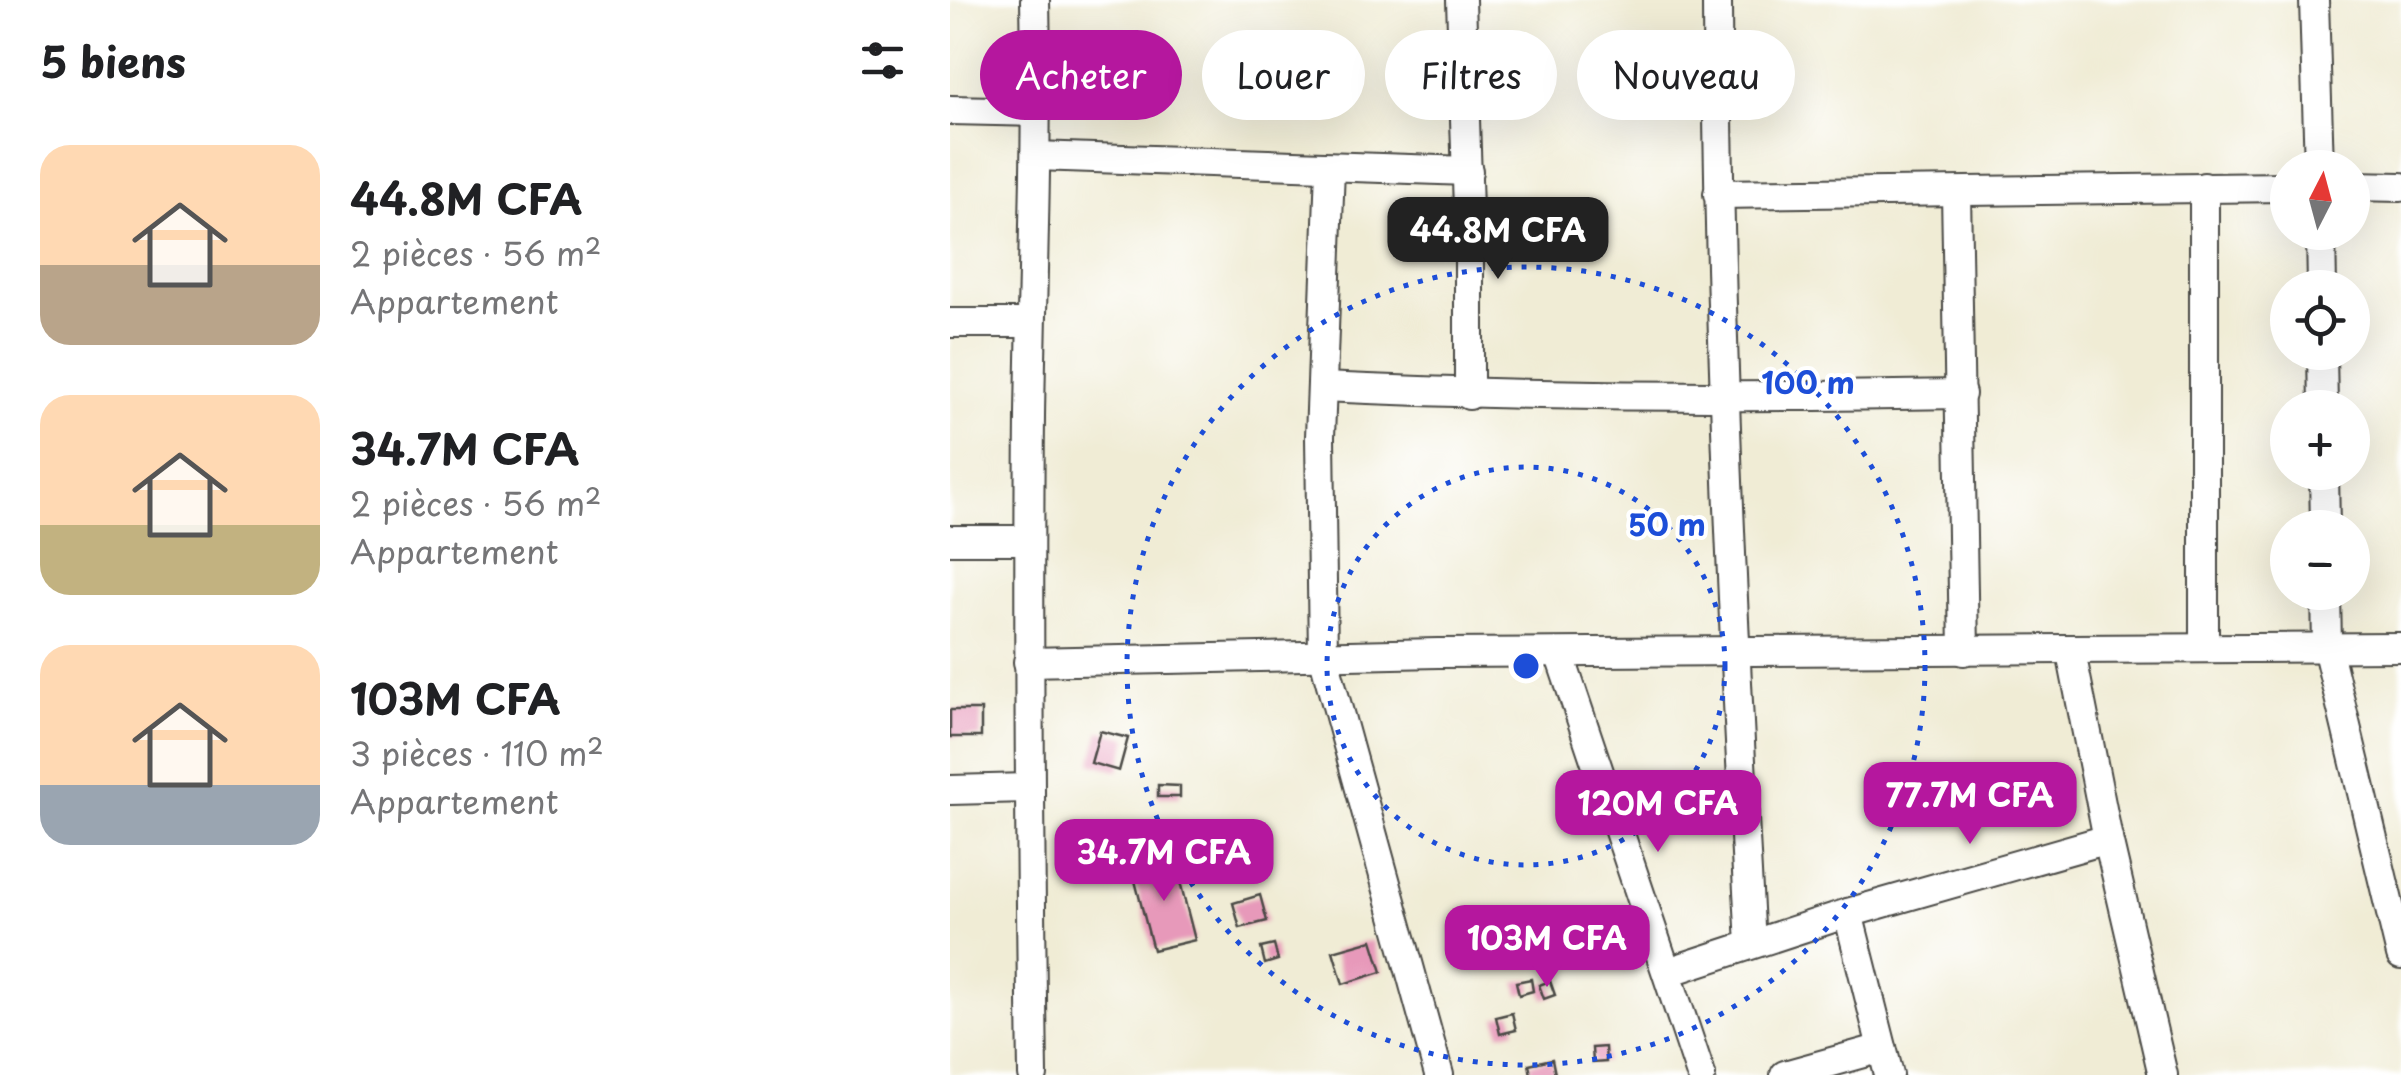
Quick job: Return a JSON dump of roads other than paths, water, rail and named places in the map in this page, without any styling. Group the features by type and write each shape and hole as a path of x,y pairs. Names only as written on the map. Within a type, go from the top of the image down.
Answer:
{"street":[{"path":"1035,0 1036,30"},
{"path":"1461,0 1468,171 1469,395"},
{"path":"1717,0 1724,398 1751,944"},
{"path":"2314,0 2319,150"},
{"path":"950,110 980,111"},
{"path":"1032,1075 1028,662 1031,322 1038,120"},
{"path":"1036,156 1468,171"},
{"path":"1330,168 1320,504 1323,655 1439,1075"},
{"path":"2370,186 2401,186"},
{"path":"1718,194 2270,187"},
{"path":"2204,188 2204,648"},
{"path":"1956,192 1964,651"},
{"path":"950,323 1031,322"},
{"path":"1322,387 1469,395 1724,398 1960,394"},
{"path":"950,540 1029,540"},
{"path":"2326,610 2327,648 2401,955"},
{"path":"1028,662 1323,655 2401,647"},
{"path":"2071,652 2108,839 2163,1075"},
{"path":"1560,653 1702,1075"},
{"path":"950,790 1028,788"},
{"path":"1668,972 1848,913 2108,839"},
{"path":"1784,1075 1886,1061 1848,913"}]}
